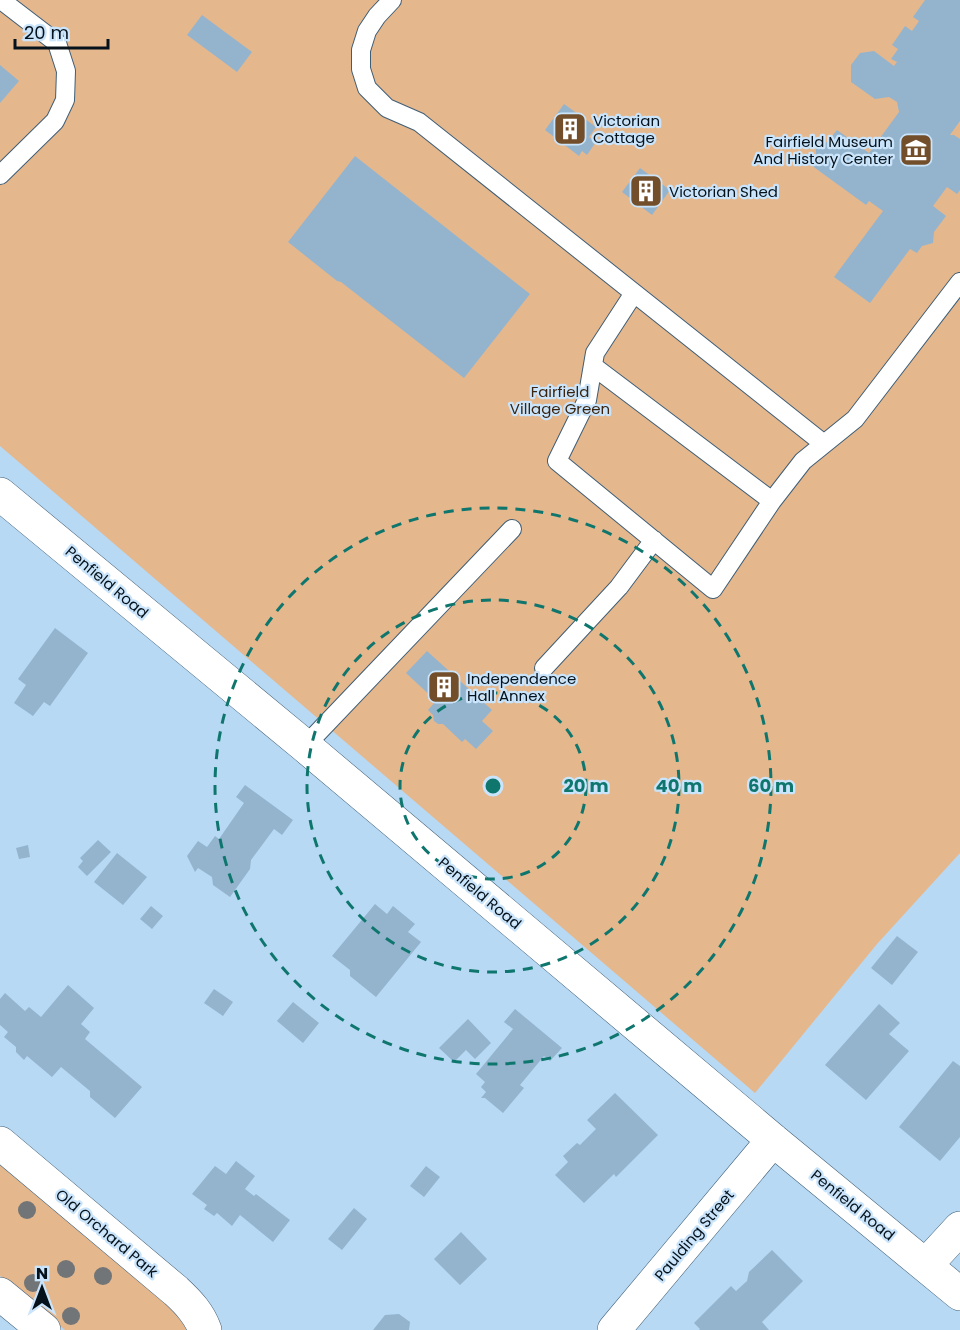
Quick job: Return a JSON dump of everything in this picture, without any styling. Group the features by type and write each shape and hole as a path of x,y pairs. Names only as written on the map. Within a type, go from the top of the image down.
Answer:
{"street":[{"name":"Penfield Road","path":"0,494 960,1294"},
{"name":"Paulding Street","path":"614,1330 773,1140"},
{"name":"Old Orchard Park","path":"0,1143 176,1292 201,1319 205,1330"},
{"path":"926,1265 960,1228"},
{"path":"0,1294 44,1330"}],"lane":[{"path":"0,175 55,121 65,100 66,71 57,43 1,0"},
{"path":"392,0 367,31 361,50 361,69 367,88 387,108 419,122 824,444"},
{"path":"634,293 595,353 587,400 557,461 713,589 772,501 803,461 855,419 960,282"},
{"path":"593,366 772,501"},
{"path":"305,746 512,529"},
{"path":"544,668 619,587 654,540"}],"green space":[{"name":"Fairfield Village Green","path":"0,0 960,0 960,853 877,944 755,1093 0,446"},
{"path":"0,1165 173,1310 186,1330 65,1330 0,1276"}],"building":[{"name":"Fairfield Museum And History Center","path":"925,0 960,0 960,121 950,135 960,139 960,190 957,194 947,187 933,206 946,216 934,232 933,243 922,246 917,253 910,249 870,303 834,277 883,211 869,201 866,205 811,165 816,156 816,148 827,142 837,130 869,153 899,112 897,102 889,97 875,99 851,82 851,65 860,53 874,51 894,66 897,62 891,59 898,49 892,45 905,26 912,31 919,21 913,17"},
{"path":"202,15 252,52 237,72 187,35"},
{"path":"0,65 19,81 0,103"},
{"name":"Victorian Cottage","path":"564,104 596,127 589,137 596,142 587,155 582,151 579,156 545,130"},
{"path":"355,156 530,294 464,378 288,242"},
{"name":"Victorian Shed","path":"640,168 670,190 652,215 622,192"},
{"path":"55,628 88,653 50,706 44,702 33,716 14,703 26,685 18,679"},
{"name":"Independence Hall Annex","path":"427,651 492,710 482,721 493,731 476,749 465,739 462,742 443,724 434,721 433,715 428,710 436,701 406,673"},
{"path":"245,785 293,820 282,835 274,829 251,860 250,869 230,897 213,885 212,877 198,868 195,872 187,856 198,841 207,847 215,836 219,839 244,803 236,797"},
{"path":"98,840 111,852 87,876 78,867 83,861 80,858"},
{"path":"28,845 30,857 19,859 16,848"},
{"path":"117,853 147,877 123,905 94,882"},
{"path":"375,904 387,914 393,906 415,924 408,932 421,942 376,997 350,976 350,970 332,956"},
{"path":"151,906 163,916 152,929 140,919"},
{"path":"897,936 918,952 892,985 871,968"},
{"path":"68,985 94,1008 81,1024 90,1032 85,1039 142,1087 115,1118 90,1097 90,1091 61,1067 52,1077 27,1056 24,1060 16,1052 16,1047 4,1037 8,1032 0,1025 0,999 5,993 25,1011 29,1007 41,1017"},
{"path":"214,989 233,1002 223,1016 204,1003"},
{"path":"293,1002 319,1023 303,1043 277,1021"},
{"path":"879,1004 900,1023 889,1034 909,1051 866,1100 825,1065"},
{"path":"515,1009 562,1048 550,1061 544,1056 520,1085 524,1088 503,1113 485,1098 481,1098 486,1092 481,1087 485,1082 476,1074 513,1029 504,1022"},
{"path":"468,1019 491,1043 475,1059 466,1050 454,1062 439,1048"},
{"path":"953,1061 960,1066 960,1137 940,1161 899,1127"},
{"path":"615,1093 658,1135 616,1177 614,1174 584,1203 555,1175 568,1162 563,1156 577,1143 580,1145 596,1129 587,1120"},
{"path":"236,1161 255,1176 245,1189 254,1196 256,1194 290,1220 273,1242 240,1215 232,1226 217,1213 214,1216 204,1209 207,1205 192,1194 215,1166 226,1174"},
{"path":"426,1166 440,1177 424,1197 410,1186"},
{"path":"354,1208 367,1219 342,1250 328,1239"},
{"path":"461,1232 487,1259 460,1285 434,1259"},
{"path":"772,1250 803,1281 762,1322 769,1330 699,1330 694,1323 731,1286 736,1291 747,1281 749,1272"},
{"path":"399,1314 410,1322 409,1330 373,1330 385,1315"}],"place":[{"name":"Victorian Cottage","path":"570,129"},
{"name":"Fairfield Museum And History Center","path":"916,150"},
{"name":"Victorian Shed","path":"646,191"},
{"name":"Independence Hall Annex","path":"444,687"}]}
